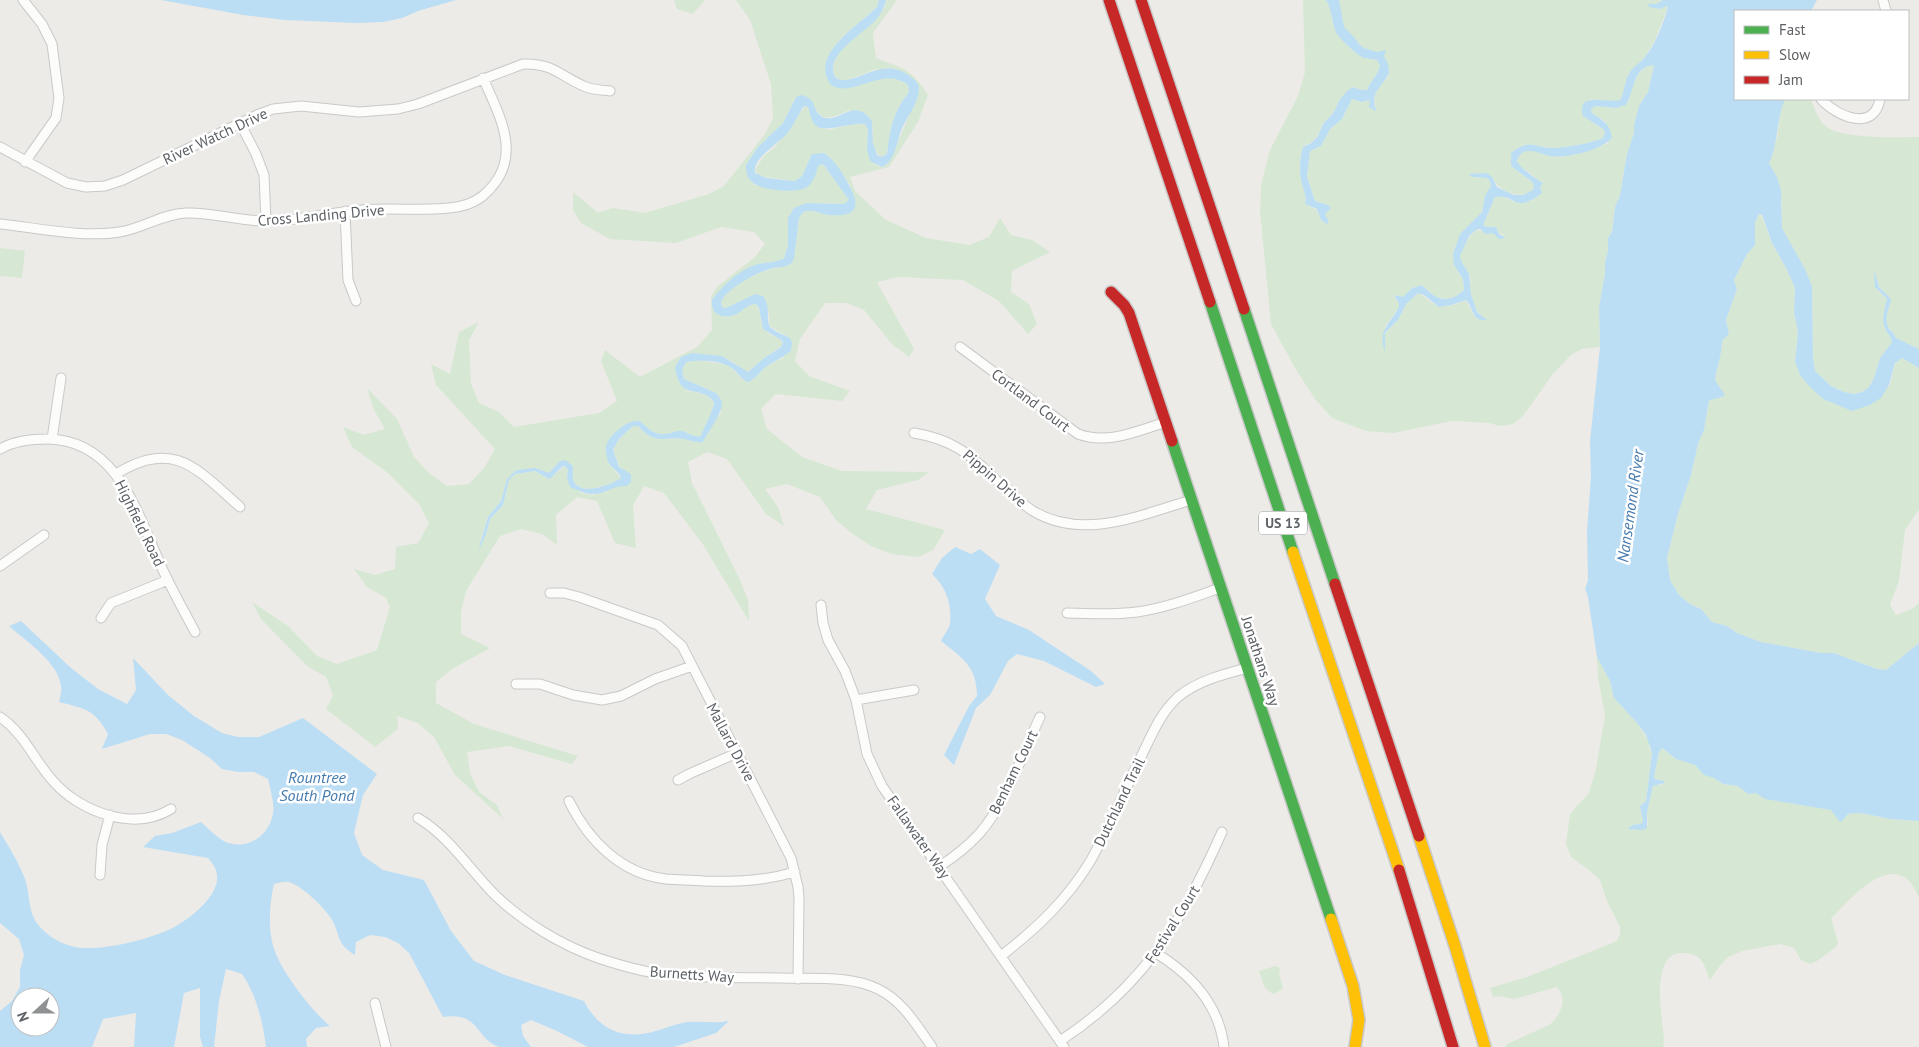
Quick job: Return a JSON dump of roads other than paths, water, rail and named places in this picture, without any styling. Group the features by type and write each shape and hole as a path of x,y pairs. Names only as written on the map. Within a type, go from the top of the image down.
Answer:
{"main road":[{"name":"US 13","path":"1110,0 1407,895 1453,1047"},
{"name":"US 13","path":"1141,0 1455,946 1484,1047"},
{"name":"Jonathans Way","path":"1110,292 1124,305 1129,313 1353,986 1359,1020 1355,1047"}],"street":[{"path":"23,0 42,24 52,44 60,98 56,118 25,162"},
{"name":"River Watch Drive","path":"0,147 67,183 86,187 105,186 123,180 264,112 290,106 359,112 398,109 418,104 514,66 532,64 558,71 588,88 610,91"},
{"name":"Cross Landing Drive","path":"0,224 96,234 130,230 168,216 184,213 266,221 293,220 345,211 458,207 474,202 488,191 500,176 504,166 507,147 503,127 483,78"},
{"path":"1822,100 1838,114 1866,118 1876,112 1880,100"},
{"path":"240,123 256,154 264,175 266,221"},
{"path":"345,211 348,280 356,301"},
{"name":"Cortland Court","path":"960,347 1078,434 1097,439 1108,439 1166,422"},
{"path":"52,439 61,378"},
{"name":"Pippin Drive","path":"914,432 942,440 968,453 1032,510 1057,522 1070,525 1100,525 1191,500"},
{"name":"Highfield Road","path":"0,449 5,446 38,439 62,439 86,448 102,459 116,474 129,495 168,580 196,632"},
{"path":"116,474 134,462 155,458 169,458 180,461 200,472 240,507"},
{"path":"0,566 44,535"},
{"path":"101,618 111,603 168,580"},
{"path":"1067,612 1111,614 1139,612 1192,598 1220,588"},
{"name":"Mallard Drive","path":"550,593 564,593 585,598 658,625 682,646 786,846 795,872 799,898 798,979"},
{"name":"Fallawater Way","path":"821,605 823,623 828,640 845,671 856,700 867,754 882,786 940,866 1062,1044"},
{"path":"516,684 540,684 573,695 602,700 627,694 655,679 692,666"},
{"name":"Dutchland Trail","path":"1001,956 1043,922 1055,910 1078,880 1105,834 1156,724 1170,704 1190,689 1208,680 1247,668"},
{"path":"856,700 914,690"},
{"path":"0,717 20,735 43,770 66,794 80,803 110,815 143,820 162,815 171,809"},
{"name":"Benham Court","path":"940,866 961,852 979,834 993,815 1040,717"},
{"path":"678,780 737,753"},
{"path":"569,801 580,822 602,848 623,865 649,876 665,879 743,882 795,872"},
{"path":"100,875 102,844 110,815"},
{"name":"Burnetts Way","path":"418,818 445,838 496,895 535,925 573,947 612,962 663,974 853,981 887,994 910,1016 932,1047"},
{"name":"Festival Court","path":"1062,1044 1119,995 1156,953 1188,902 1222,832"},
{"path":"1156,953 1181,969 1204,993 1219,1019 1224,1047"},
{"path":"375,1003 386,1047"}],"water":[{"path":"161,0 456,0 418,11 402,18 383,22 356,23 285,20 243,15"},
{"path":"879,0 886,0 879,16 845,46 834,62 833,70 836,78 843,80 889,69 900,71 918,83 917,100 901,131 892,157 882,167 870,161 867,149 868,130 865,124 831,128 819,127 812,121 808,107 803,107 785,136 758,161 755,173 767,178 795,181 802,176 812,154 824,153 845,178 854,195 855,206 850,213 845,215 803,212 799,218 794,259 792,262 787,266 757,274 735,287 721,302 722,307 726,308 755,294 763,296 768,308 769,325 790,338 792,343 791,351 767,366 748,382 732,369 720,363 708,361 686,362 682,370 684,379 716,393 722,401 718,416 703,442 675,438 659,439 650,436 638,426 633,426 619,439 613,450 619,467 631,474 631,482 627,486 595,494 578,491 570,487 567,478 568,470 565,466 560,468 549,479 535,471 515,474 509,480 503,505 490,519 479,550 488,517 501,501 507,479 515,471 535,468 549,473 560,461 565,460 573,466 573,480 578,486 590,489 597,488 611,484 621,478 619,473 608,462 606,448 611,437 625,425 640,421 650,430 657,433 666,434 681,431 693,436 701,436 714,402 708,397 686,389 681,385 677,378 675,367 681,357 692,353 722,356 748,372 781,347 783,343 781,340 763,329 759,308 756,304 750,305 734,315 721,316 713,309 712,300 726,284 751,266 775,262 784,258 788,246 788,218 794,208 807,203 844,204 849,200 823,164 818,166 813,180 807,187 788,191 764,188 753,183 747,175 746,165 758,147 783,123 796,97 802,95 811,100 818,114 826,118 832,118 854,110 866,114 872,121 873,143 877,155 881,157 887,154 893,121 899,107 909,92 908,85 898,80 888,79 848,88 839,88 831,85 826,74 826,63 831,52 848,32 877,7"},
{"path":"1326,0 1339,0 1344,27 1359,44 1364,48 1377,52 1386,50 1384,56 1388,64 1389,73 1375,95 1374,100 1377,112 1369,107 1370,100 1361,102 1352,99 1342,119 1330,129 1321,146 1310,151 1307,177 1315,201 1328,205 1331,208 1325,214 1329,222 1327,224 1321,220 1317,209 1305,204 1300,171 1303,147 1311,143 1318,136 1323,124 1334,112 1340,99 1348,90 1353,87 1367,90 1380,66 1377,60 1364,58 1339,37"},
{"name":"Nansemond River","path":"1663,0 1817,0 1812,10 1734,10 1734,100 1785,100 1769,163 1777,177 1781,190 1782,228 1805,269 1812,286 1813,357 1815,371 1831,386 1844,392 1854,394 1862,392 1869,387 1880,358 1892,342 1883,321 1887,299 1875,287 1874,269 1879,287 1891,299 1887,317 1889,328 1896,338 1919,349 1919,368 1902,358 1895,363 1889,385 1881,398 1870,405 1852,411 1823,399 1800,375 1795,362 1798,332 1794,312 1795,288 1772,243 1762,215 1759,214 1755,223 1755,245 1747,254 1734,280 1737,289 1726,320 1729,334 1722,341 1715,380 1725,395 1709,401 1704,430 1698,444 1667,558 1670,580 1679,595 1690,604 1701,609 1712,622 1727,626 1737,633 1761,642 1821,653 1834,653 1877,669 1886,670 1919,643 1919,821 1890,819 1856,813 1848,814 1840,822 1831,810 1765,799 1756,793 1748,794 1738,786 1723,784 1714,778 1704,775 1695,765 1676,759 1662,748 1659,752 1654,777 1665,783 1653,786 1647,812 1647,828 1643,830 1628,829 1632,825 1643,822 1640,806 1646,801 1652,753 1646,735 1614,698 1610,681 1597,657 1588,597 1585,589 1588,580 1587,532 1591,476 1590,441 1600,347 1599,307 1608,251 1608,238 1612,232 1615,207 1620,195 1627,154 1634,133 1639,106 1648,92 1654,65 1642,70 1638,75 1626,105 1616,108 1595,106 1591,109 1592,113 1610,129 1612,138 1607,142 1592,150 1574,155 1557,157 1526,151 1519,156 1518,164 1543,183 1540,187 1542,193 1533,199 1520,203 1508,198 1495,197 1483,225 1486,227 1496,227 1499,234 1506,238 1499,239 1493,233 1486,234 1480,229 1476,230 1469,236 1460,256 1469,274 1471,294 1477,312 1487,320 1476,317 1466,300 1439,307 1424,295 1418,293 1406,304 1398,320 1385,333 1385,352 1383,344 1384,333 1399,307 1396,295 1403,297 1412,288 1422,285 1432,294 1442,299 1452,298 1464,290 1463,279 1454,265 1453,254 1460,234 1482,212 1485,196 1491,186 1487,178 1473,177 1468,174 1487,173 1492,177 1497,187 1514,195 1523,195 1533,190 1534,185 1511,166 1511,153 1518,148 1528,145 1549,148 1574,146 1603,138 1605,132 1603,129 1583,116 1582,108 1584,103 1588,101 1620,100 1630,72 1649,52 1661,27 1668,7 1660,9 1649,7 1648,4 1656,4"},
{"path":"955,547 971,554 980,549 1000,565 985,599 996,616 1029,630 1091,671 1105,684 1096,687 1044,661 1017,654 1008,661 990,695 976,708 954,765 944,755 969,706 977,696 976,686 974,677 967,664 941,641 950,624 950,610 947,596 941,584 932,574 942,558"},
{"name":"Rountree South Pond","path":"21,621 71,668 98,689 127,704 136,690 133,658 168,695 194,716 222,733 238,737 259,737 303,718 377,774 363,795 354,833 362,855 383,870 424,880 451,931 474,961 505,975 584,1001 600,1022 614,1031 622,1033 646,1033 688,1022 729,1021 716,1033 674,1047 588,1047 531,1020 521,1025 523,1036 531,1047 499,1047 491,1043 471,1022 464,1018 455,1016 443,1017 409,953 398,943 385,937 370,935 356,942 355,955 341,942 334,923 322,907 300,888 286,882 274,884 271,898 270,927 275,951 295,987 330,1026 316,1028 306,1039 307,1047 266,1047 258,1009 247,982 242,974 226,969 219,1001 214,1047 203,1047 200,1037 200,988 184,993 174,1047 134,1047 136,1013 103,1019 92,1047 0,1047 0,1011 10,1003 10,1037 60,1037 60,987 20,987 20,970 24,955 19,939 0,923 0,832 25,879 31,911 37,923 50,936 61,942 73,947 94,948 126,943 166,931 192,915 209,898 214,889 217,880 216,871 208,858 143,847 155,836 172,833 201,822 217,837 228,843 244,844 257,839 263,834 271,822 273,814 273,801 268,779 254,772 222,769 210,758 182,740 166,734 150,734 102,749 108,734 103,726 88,711 59,702 61,686 59,677 41,653 9,626"}]}
